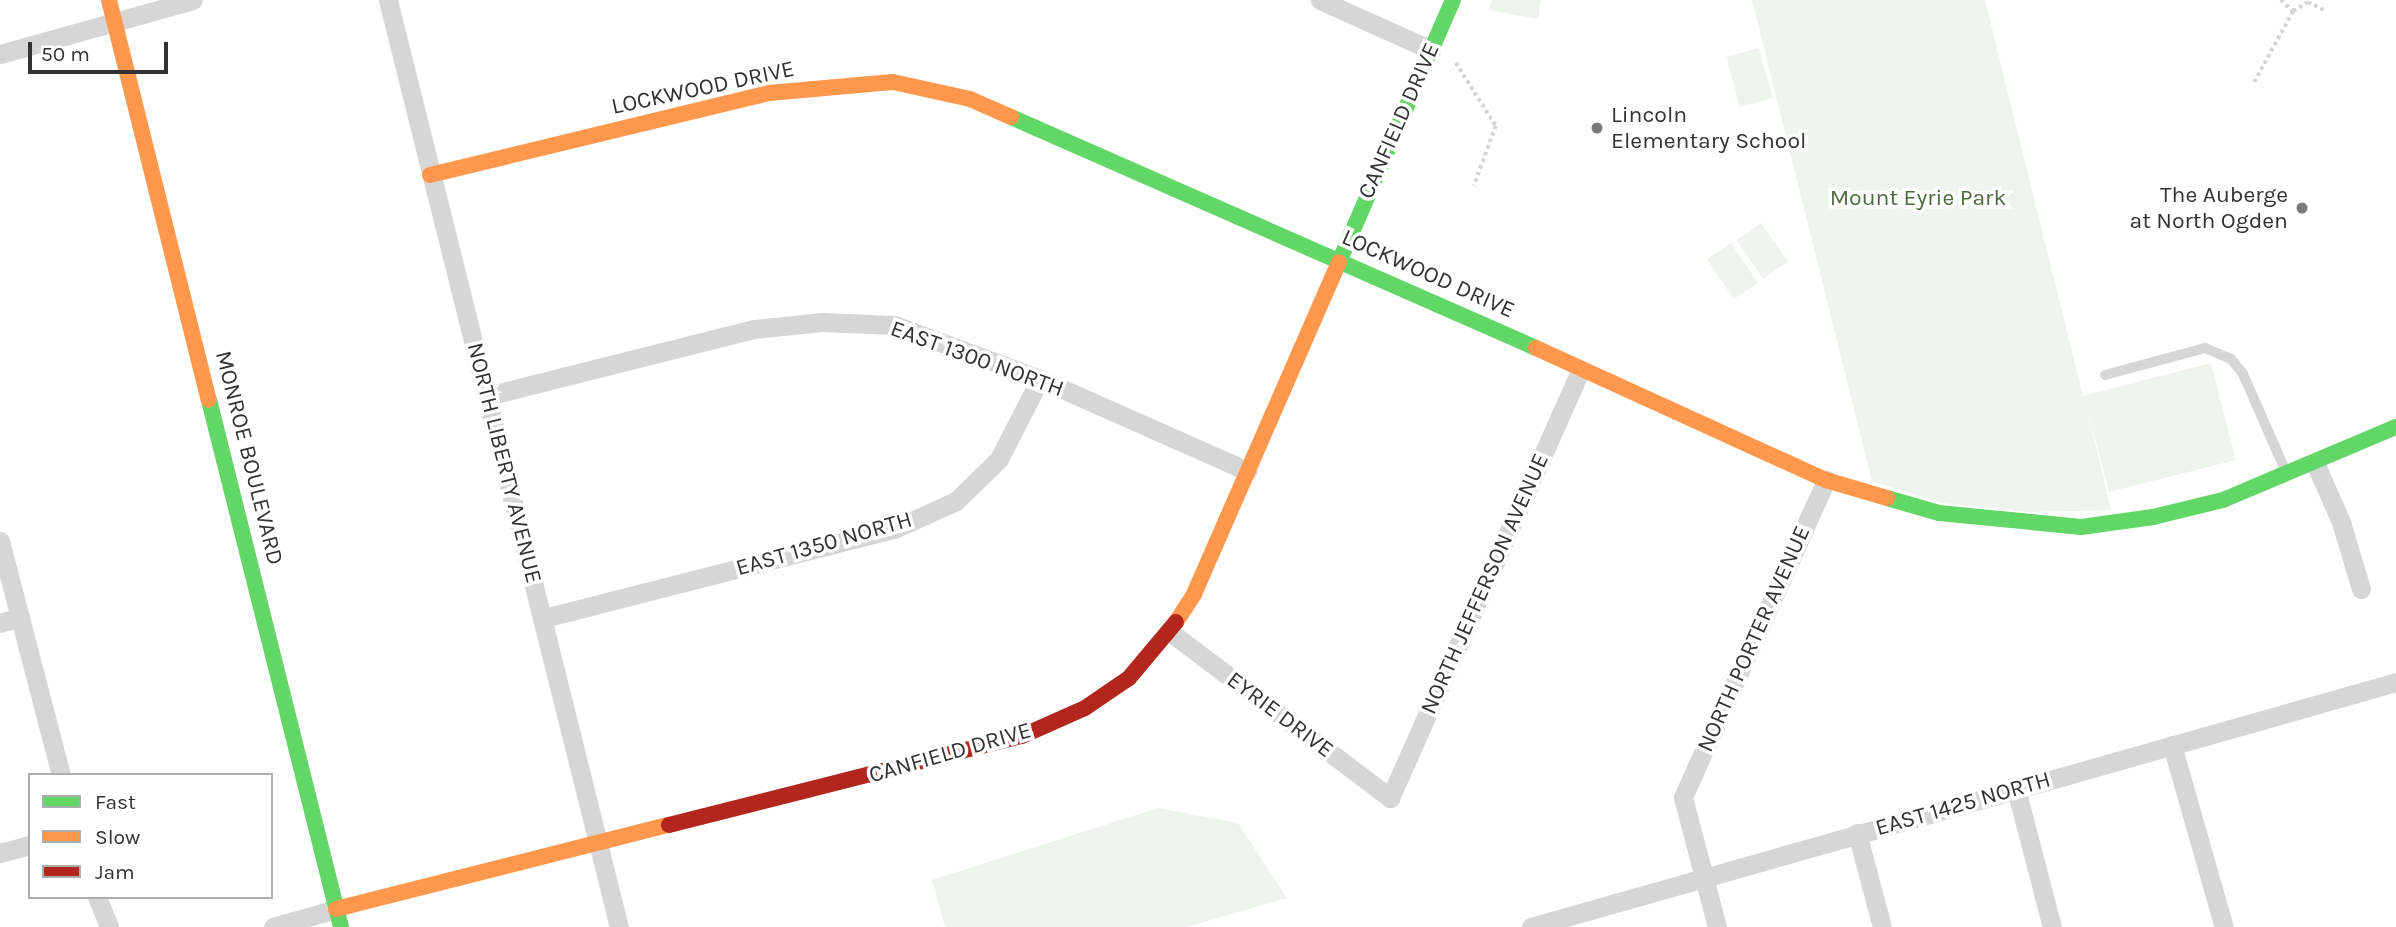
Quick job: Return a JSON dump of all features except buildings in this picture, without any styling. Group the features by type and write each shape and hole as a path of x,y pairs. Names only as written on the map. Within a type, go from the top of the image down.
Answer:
{"street":[{"name":"MONROE BOULEVARD","path":"109,0 338,918"},
{"path":"0,54 193,0"},
{"name":"NORTH LIBERTY AVENUE","path":"388,0 620,927"},
{"path":"1320,0 1431,50"},
{"name":"CANFIELD DRIVE","path":"273,927 338,918 1022,736 1085,708 1129,678 1170,632 1194,594 1338,258 1453,0"},
{"name":"LOCKWOOD DRIVE","path":"430,175 769,93 893,82 970,99 1338,258 1580,371 1826,480 1939,513 2010,524 2081,527 2153,517 2222,500 2287,476 2396,427"},
{"name":"EAST 1300 NORTH","path":"487,396 754,329 822,322 894,325 1040,379 1248,471"},
{"name":"NORTH JEFFERSON AVENUE","path":"1391,798 1580,371"},
{"name":"EAST 1350 NORTH","path":"544,618 894,529 956,501 999,459 1040,379"},
{"path":"2315,463 2341,522 2361,589"},
{"name":"NORTH PORTER AVENUE","path":"1704,878 1683,797 1826,480"},
{"path":"0,541 60,773"},
{"path":"0,623 20,617"},
{"name":"EYRIE DRIVE","path":"1170,632 1391,798"},
{"name":"EAST 1425 NORTH","path":"1539,926 1857,833 2396,682"},
{"path":"2172,745 2224,927"},
{"path":"2016,789 2052,927"},
{"path":"1857,833 1882,927"},
{"path":"0,853 28,846"},
{"path":"1704,878 1717,927"},
{"path":"98,899 109,927"}],"lane":[{"path":"2105,375 2205,348 2231,359 2243,374 2287,476"}],"path":[{"path":"2281,0 2293,10"},
{"path":"2254,82 2293,10 2308,2 2326,11"},
{"path":"1456,63 1496,126 1474,186"}],"green space":[{"path":"1492,0 1541,0 1538,19 1488,10"},
{"name":"Mount Eyrie Park","path":"1752,0 1985,0 2083,396 2211,363 2236,460 2109,492 2087,408 2111,510 2029,512 1942,503 1872,481"},
{"path":"1759,48 1772,98 1740,107 1726,57"},
{"path":"1761,223 1788,262 1763,279 1736,240"},
{"path":"1731,243 1758,283 1734,299 1707,259"},
{"path":"1158,808 1238,823 1287,898 1187,927 945,927 932,880"}],"traffic: fast":[{"path":"1339,262 1453,0"},
{"path":"1011,117 1536,348"},
{"path":"209,400 341,927"},
{"path":"1887,498 1939,513 2081,527 2153,517 2223,500 2396,427"}],"traffic: slow":[{"path":"109,0 209,400"},
{"path":"430,175 769,93 893,82 970,99 1011,117"},
{"path":"1176,622 1194,594 1339,262"},
{"path":"1536,348 1826,480 1887,498"},
{"path":"336,909 669,825"}],"traffic: jam":[{"path":"669,825 1022,736 1085,708 1129,678 1176,622"}],"place":[{"name":"Lincoln Elementary School","path":"1597,128"},
{"name":"The Auberge at North Ogden","path":"2302,208"}]}
